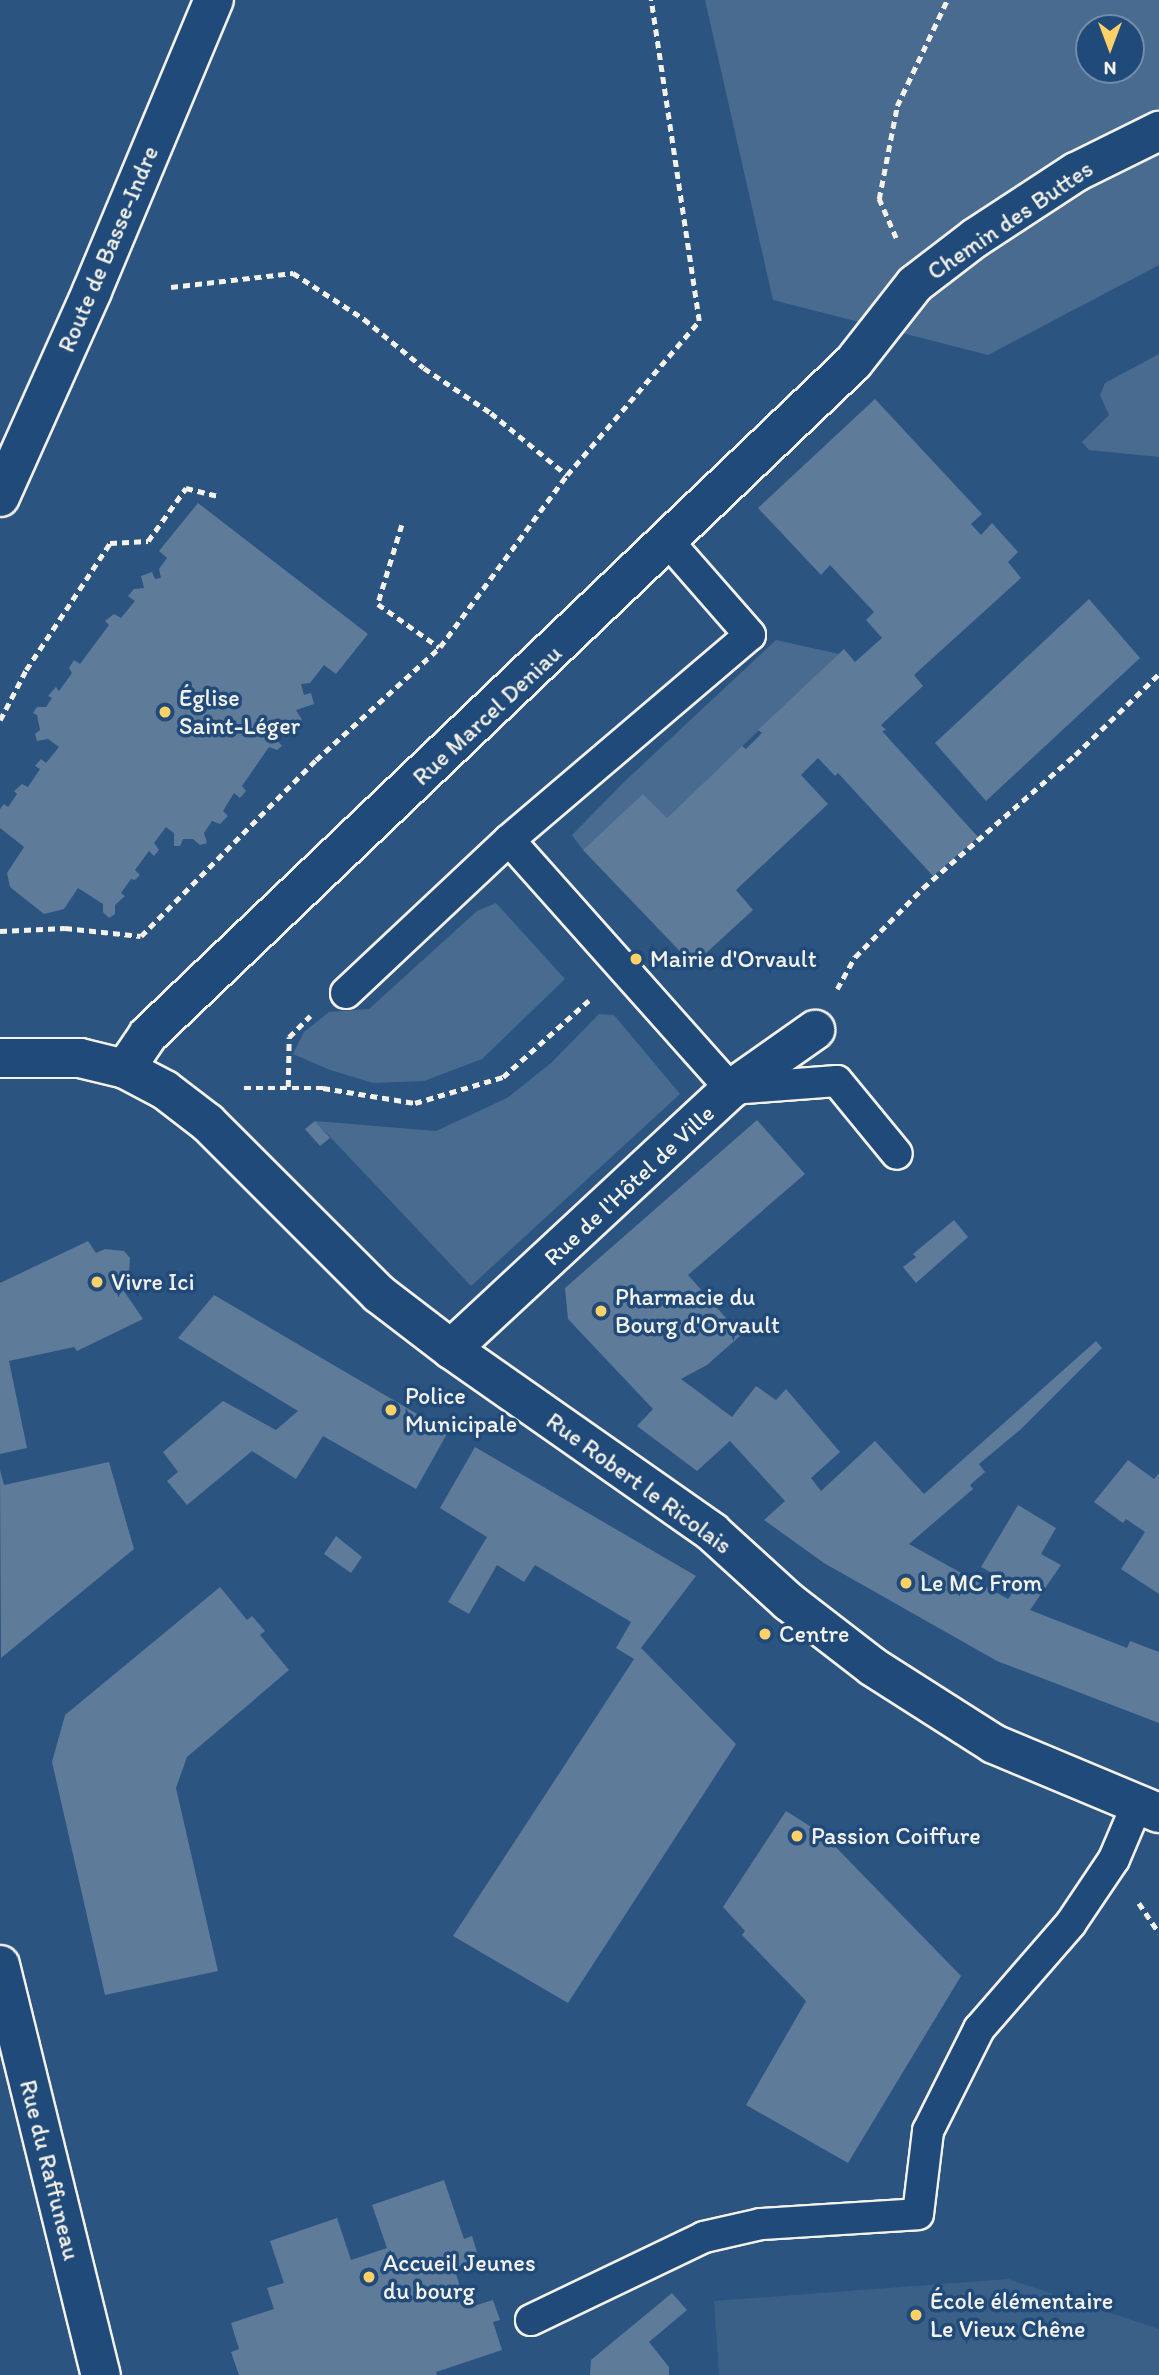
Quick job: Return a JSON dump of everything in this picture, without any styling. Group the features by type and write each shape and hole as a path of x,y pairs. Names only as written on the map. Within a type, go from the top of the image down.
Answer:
{"street":[{"name":"Route de Basse-Indre","path":"0,497 92,291 214,0"},
{"name":"Chemin des Buttes","path":"853,363 915,284 975,238 1076,172 1159,131"},
{"name":"Rue Marcel Deniau","path":"125,1069 148,1035 853,363"},
{"name":"Rue de l'Hôtel de Ville","path":"451,1349 731,1089 815,1030"},
{"name":"Rue Robert le Ricolais","path":"0,1058 80,1058 125,1069 165,1090 208,1123 379,1294 451,1349 712,1532 789,1602 873,1667 994,1744 1148,1809"},
{"name":"Rue du Raffuneau","path":"0,1965 101,2375"}],"lane":[{"path":"346,993 509,840 750,635 666,539"},
{"path":"509,840 731,1089 836,1081 897,1154"},
{"path":"531,2320 704,2237 761,2224 918,2214 928,2131 979,2029 1071,1923 1148,1809"}],"path":[{"path":"0,931 65,928 141,936 316,760 440,647 567,475 699,321 651,0"},
{"path":"915,284 879,199 897,106 947,0"},
{"path":"171,287 293,273 364,319 424,368 491,413 567,475"},
{"path":"0,720 26,670 110,544 148,541 186,488 219,496"},
{"path":"402,525 379,604 440,647"},
{"path":"815,1030 855,957 923,888 1075,755 1159,674"},
{"path":"165,1090 323,1088 415,1103 503,1077 624,969"},
{"path":"288,1087 289,1037 317,1009"}],"shaded area":[{"path":"705,0 1159,0 1159,265 988,355 773,300"},
{"path":"1159,354 1159,457 1089,450 1082,442 1109,415 1100,395 1105,383"},
{"path":"776,640 839,654 667,818 583,850 572,835 624,782"},
{"path":"496,903 565,979 482,1059 424,1081 373,1083 330,1070 293,1054 304,1032 329,1012 369,1009 477,911"},
{"path":"599,1014 614,1015 680,1094 471,1286 315,1121 436,1131 507,1098 551,1063"},
{"name":"École élémentaire Le Vieux Chêne","path":"1008,2279 1159,2329 1159,2375 719,2375 714,2301"}],"building":[{"path":"875,399 982,514 971,524 981,535 992,523 1018,552 1008,562 1021,578 914,675 923,686 881,725 886,730 882,731 978,837 933,876 838,773 835,776 818,758 801,775 828,804 736,890 753,910 693,965 583,850 643,794 667,818 742,746 746,749 762,733 758,730 844,649 855,662 882,638 866,620 874,612 830,565 821,575 758,508"},
{"name":"Église Saint-Léger","path":"198,503 368,634 336,674 324,665 310,683 301,684 304,695 311,693 314,704 296,710 302,720 296,724 290,720 274,737 282,746 277,750 269,747 242,786 246,791 240,798 234,793 223,811 228,816 220,824 212,821 204,833 207,843 200,845 193,839 183,839 180,846 174,846 174,833 166,827 154,843 159,850 154,856 149,851 135,870 140,875 135,880 131,879 121,893 125,896 115,905 115,914 109,918 103,912 103,904 78,888 64,909 44,914 10,887 7,873 24,847 0,828 0,809 4,804 8,807 17,794 14,791 22,784 28,787 40,769 35,766 41,759 46,763 59,747 48,739 37,741 35,734 40,730 37,715 33,713 37,707 46,707 52,698 48,696 56,687 59,691 72,673 69,668 74,660 80,664 109,625 105,621 114,614 121,618 135,601 128,596 134,589 144,588 141,576 152,572 155,579 161,578 159,569 167,558 159,551"},
{"path":"1089,599 1140,658 986,801 935,743"},
{"path":"757,1120 805,1174 688,1275 741,1335 707,1365 681,1379 732,1417 756,1386 776,1400 786,1389 840,1452 811,1478 821,1491 875,1441 924,1494 1096,1341 1102,1348 1021,1429 979,1464 985,1472 970,1485 973,1489 909,1544 1008,1599 1017,1587 981,1567 1018,1505 1056,1528 1041,1554 1061,1565 1030,1610 1127,1648 1130,1641 1159,1652 1159,1723 997,1661 824,1563 764,1520 785,1501 730,1441 697,1471 637,1426 653,1409 568,1319 565,1288"},
{"path":"315,1121 330,1138 320,1146 305,1129"},
{"path":"954,1220 968,1237 916,1283 903,1267 916,1257 913,1254"},
{"path":"88,1241 96,1253 105,1249 124,1251 130,1258 129,1273 115,1278 143,1319 77,1351 74,1347 9,1361 27,1448 0,1454 0,1283"},
{"path":"214,1295 448,1432 416,1489 323,1436 296,1479 252,1451 187,1505 167,1481 178,1472 163,1452 223,1401 276,1430 298,1411 178,1338"},
{"path":"475,1447 696,1576 641,1648 736,1744 568,2003 453,1936 634,1659 616,1648 631,1622 535,1565 524,1582 497,1565 469,1614 448,1602 487,1537 440,1508"},
{"path":"1128,1460 1154,1479 1159,1473 1159,1594 1121,1569 1145,1532 1126,1519 1123,1523 1094,1502"},
{"path":"109,1462 134,1549 1,1658 0,1470 4,1485"},
{"path":"336,1536 362,1557 351,1573 324,1554"},
{"path":"220,1587 247,1620 252,1616 265,1631 260,1635 289,1670 187,1757 176,1788 218,1971 105,1995 52,1762 65,1715"},
{"path":"786,1811 824,1835 961,1976 848,2163 746,2105 806,2001 742,1935 745,1931 723,1907"},
{"name":"Accueil Jeunes du bourg","path":"444,2180 464,2239 472,2236 480,2262 455,2271 467,2308 493,2300 500,2320 493,2322 502,2350 436,2372 437,2375 239,2375 231,2352 239,2349 231,2323 274,2309 267,2288 284,2283 270,2241 337,2218 351,2260 387,2248 372,2205"},
{"path":"672,2293 687,2310 649,2342 669,2367 669,2375 590,2375 591,2360"}],"place":[{"name":"Église Saint-Léger","path":"165,712"},
{"name":"Mairie d'Orvault","path":"636,959"},
{"name":"Vivre Ici","path":"97,1282"},
{"name":"Pharmacie du Bourg d'Orvault","path":"601,1311"},
{"name":"Police Municipale","path":"391,1410"},
{"name":"Le MC From","path":"906,1583"},
{"name":"Centre","path":"765,1634"},
{"name":"Passion Coiffure","path":"797,1836"},
{"name":"Accueil Jeunes du bourg","path":"369,2277"},
{"name":"École élémentaire Le Vieux Chêne","path":"916,2315"}]}
